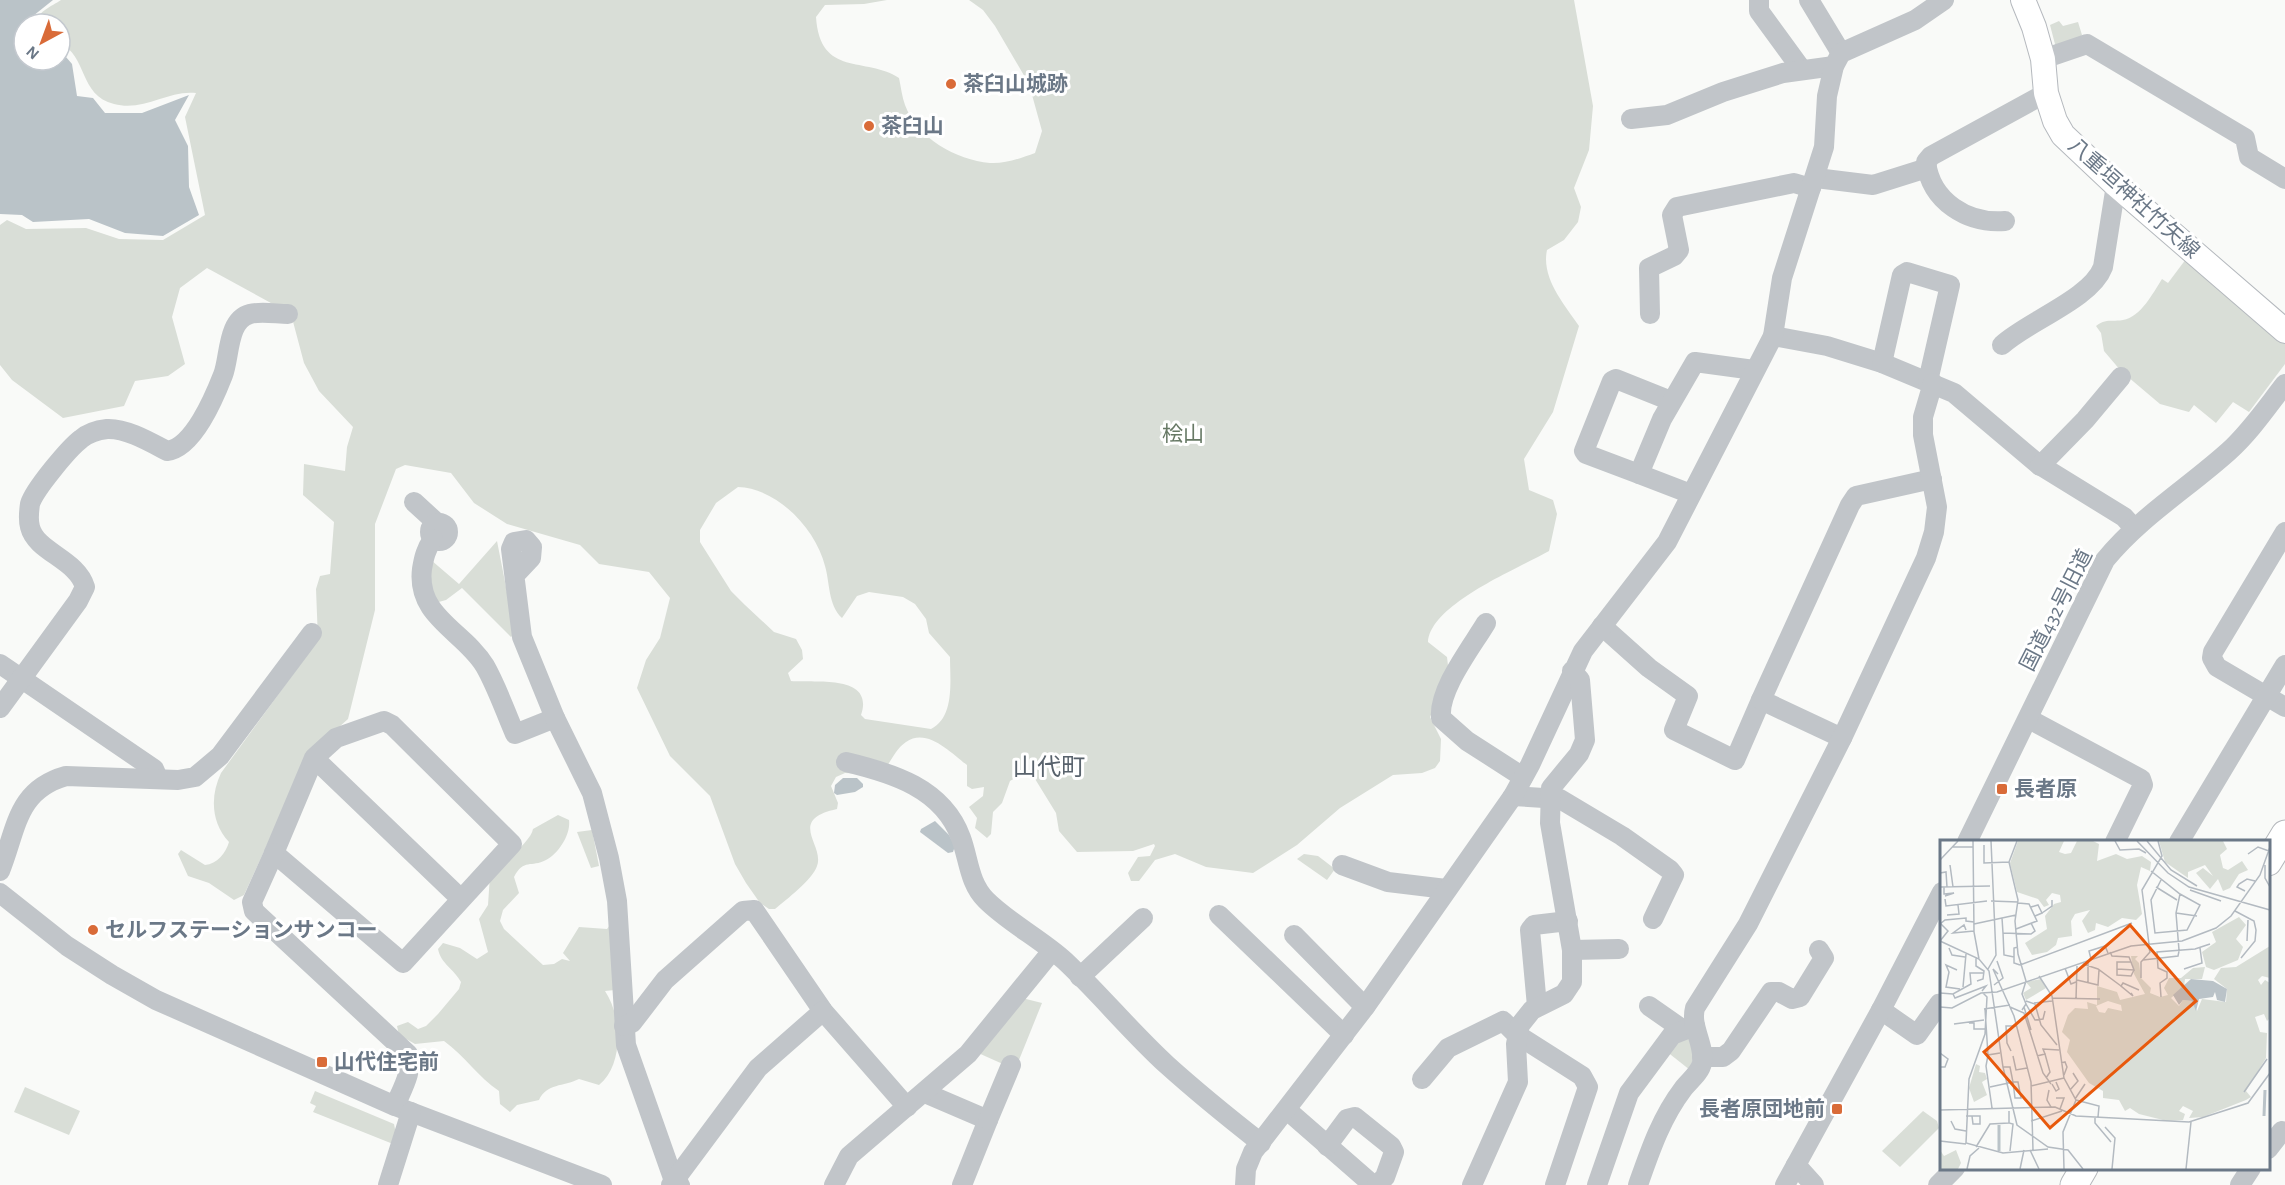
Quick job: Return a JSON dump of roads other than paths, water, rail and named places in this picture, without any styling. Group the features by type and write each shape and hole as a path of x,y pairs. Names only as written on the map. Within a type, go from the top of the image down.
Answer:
{"highway":[{"path":"2270,859 2285,834"},
{"path":"2074,1185 2083,1170"}],"main road":[{"name":"八重垣神社竹矢線","path":"2022,0 2034,27 2043,59 2046,93 2055,122 2063,135 2285,331"}],"street":[{"path":"1759,0 1759,10 1802,70"},
{"path":"1245,1185 1248,1162 1261,1143 1365,1007 1512,796 1572,671 1602,626 1657,558 1773,336 1782,278 1824,147 1827,96 1838,59 1809,0"},
{"path":"1631,119 1667,115 1762,79 1838,59 1915,20 1944,0"},
{"path":"2043,59 2087,44 2246,138 2249,158 2285,179"},
{"path":"2005,221 1977,220 1954,210 1940,195 1926,162 1931,156 2046,93"},
{"path":"1650,314 1649,268 1674,256 1679,250 1672,214 1677,207 1794,183 1873,185 1927,168"},
{"path":"2002,345 2022,328 2098,279 2103,267 2116,184"},
{"path":"1596,1185 1629,1094 1672,1035 1689,1027 1695,1008 1748,924 1842,738 1931,544 1937,507 1923,426 1950,285 1907,272 1902,275 1882,363"},
{"path":"0,708 78,601 85,587 76,570 38,540 30,529 31,502 39,490 75,445 89,434 106,429 120,430 167,451 175,450 186,442 224,374 230,343 240,319 250,314 288,314"},
{"path":"1773,336 1827,346 1882,363 1954,393 2040,466 2124,517 2134,528"},
{"path":"1639,474 1671,401 1695,362 1754,370"},
{"path":"2040,466 2085,420 2121,377"},
{"path":"1671,401 1616,379 1612,381 1584,451 1586,454 1691,494"},
{"name":"国道432号旧道","path":"1968,840 2105,560 2134,528 2230,450 2252,427 2285,384"},
{"path":"1602,626 1649,668 1688,696 1674,730 1735,760 1856,496 1932,478"},
{"path":"414,502 435,531 424,554 422,573 423,591 429,608 474,650 485,666 515,734 555,718"},
{"path":"2285,532 2212,658 2217,667 2285,707"},
{"path":"515,575 522,637 555,718 592,793 609,858 617,901 626,1045 675,1184"},
{"path":"1486,623 1450,684 1440,706 1441,718 1467,741 1523,777"},
{"path":"0,871 24,807 35,790 49,781 66,776 178,780 195,777 211,765 260,706 312,633"},
{"path":"0,664 154,769 158,778"},
{"path":"2181,840 2285,665"},
{"path":"1472,1185 1518,1082 1516,1034 1522,1020 1538,1006 1560,997 1569,987 1573,971 1568,921 1553,850 1551,797 1554,784 1579,753 1585,740 1580,680 1572,671"},
{"path":"1761,700 1842,738"},
{"path":"2029,719 2141,779 2143,785 2116,840"},
{"path":"274,853 403,963 512,844 392,725 384,722 336,738 314,758 252,902 254,911 408,1054 411,1061 388,1185"},
{"path":"314,758 461,899"},
{"path":"846,762 887,772 910,782 928,794 945,811 960,836 974,886 987,901 1052,951 1166,1064 1261,1143"},
{"path":"1512,796 1560,799 1613,831 1670,870 1674,875 1653,919"},
{"path":"1342,866 1388,882 1446,890"},
{"path":"0,893 67,946 147,995 403,1109 602,1185"},
{"path":"1785,1185 1881,1010 1940,894"},
{"path":"624,1026 632,1023 665,980 743,911 754,910 822,1011 907,1107"},
{"path":"1219,915 1344,1035"},
{"path":"1080,977 1143,918"},
{"path":"1538,1006 1530,930 1534,925 1568,921"},
{"path":"1294,935 1365,1007"},
{"path":"1572,950 1619,949"},
{"path":"1702,1057 1723,1057 1731,1051 1771,992 1779,992 1792,999 1800,997 1824,958 1819,950"},
{"path":"834,1185 849,1156 925,1093 976,1045 1052,951"},
{"path":"1881,1010 1917,1035 1940,1004"},
{"path":"1638,1185 1661,1125 1677,1098 1698,1071 1702,1057 1689,1027 1649,1006"},
{"path":"675,1184 758,1068 822,1011"},
{"path":"1422,1079 1448,1048 1503,1021 1516,1034 1577,1072 1587,1083 1555,1185"},
{"path":"962,1185 1011,1065"},
{"path":"925,1093 988,1120"},
{"path":"1287,1110 1327,1146 1375,1185 1385,1177 1394,1152 1391,1146 1355,1117 1347,1119 1327,1146"},
{"path":"2270,1145 2279,1127"},
{"path":"1796,1165 1814,1185"},
{"path":"1938,1185 1953,1170"},
{"path":"2240,1185 2250,1170"}],"place":[{"name":"茶臼山城跡","path":"951,84"},
{"name":"茶臼山","path":"869,126"},
{"name":"長者原","path":"2002,789"},
{"name":"セルフステーションサンコー","path":"93,930"},
{"name":"山代住宅前","path":"322,1062"},
{"name":"長者原団地前","path":"1837,1109"}],"district":[{"name":"山代町","path":"1049,767"}],"park label":[{"name":"桧山","path":"1183,434"}]}
